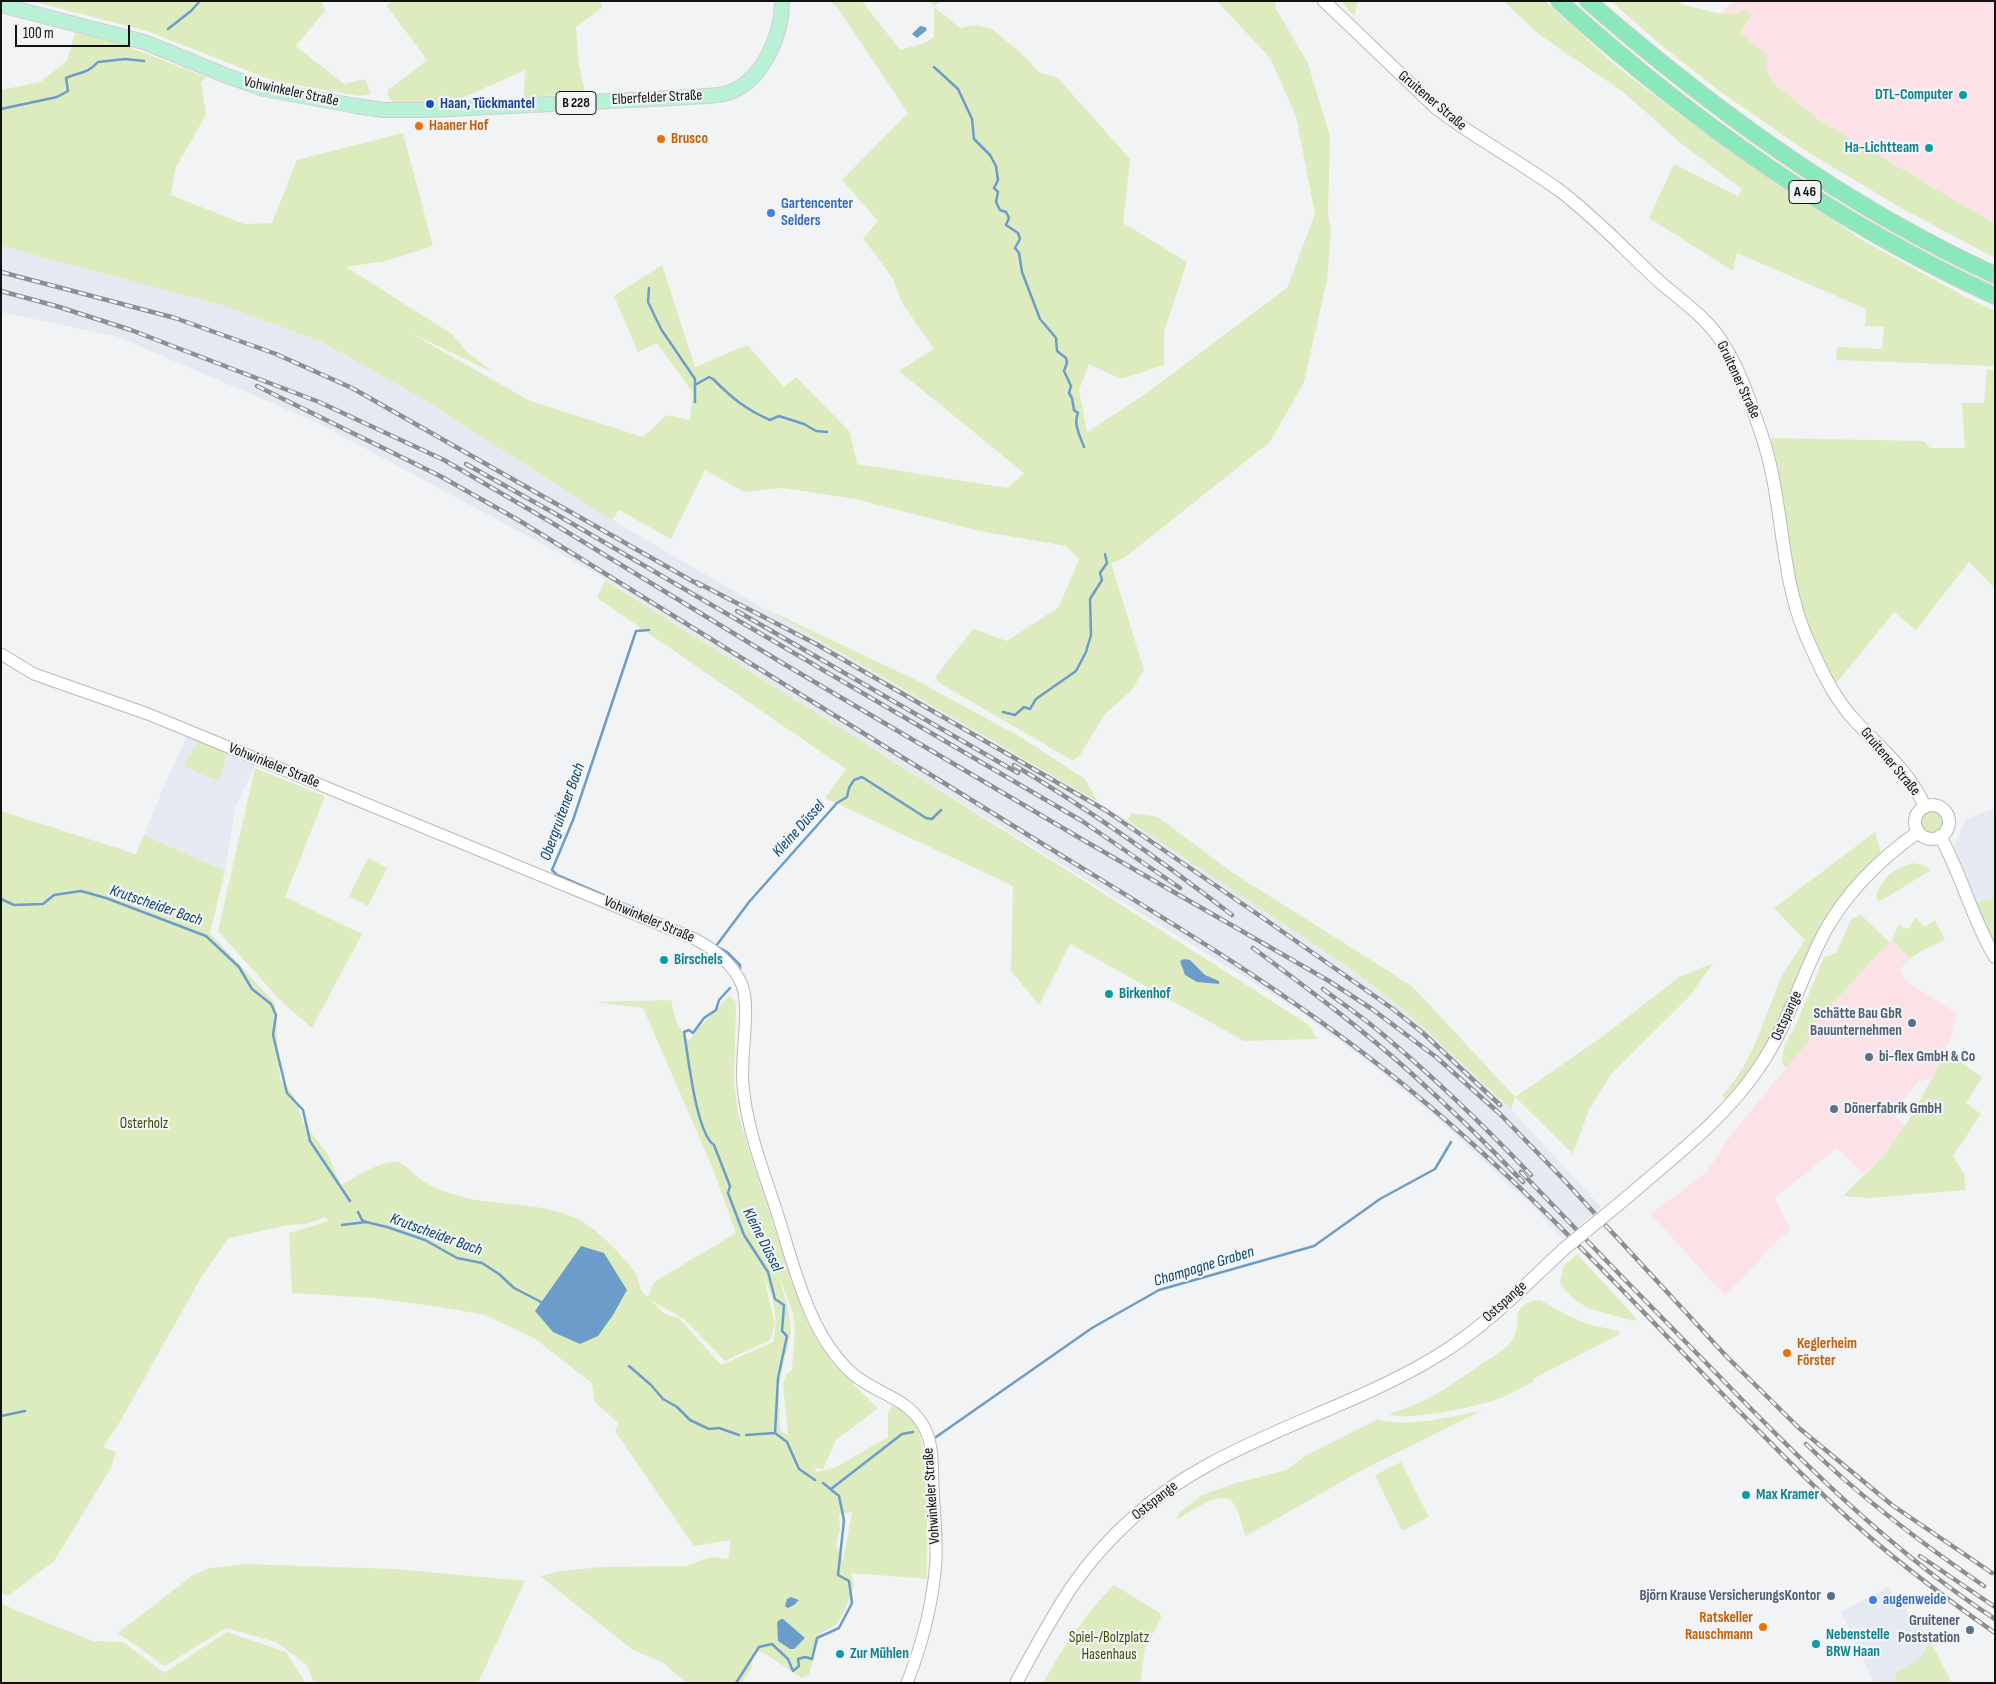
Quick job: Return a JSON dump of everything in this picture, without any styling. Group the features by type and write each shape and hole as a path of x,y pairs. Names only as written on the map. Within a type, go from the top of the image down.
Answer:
{"highway":[{"name":"A 46","path":"1559,1 1650,80 1719,133 1808,194 1919,260 1995,296"},
{"name":"A 46","path":"1588,1 1662,64 1750,132 1819,178 1930,243 1995,275"}],"main road":[{"name":"Elberfelder Straße","path":"383,110 430,110 693,97 728,93 747,81 766,59 774,45 779,30 782,1"},
{"name":"Gruitener Straße","path":"1324,1 1429,102 1454,122 1559,190 1662,283 1704,318 1722,341 1739,374 1770,458 1785,560 1793,596 1805,633 1828,683 1848,713 1904,773 1920,796 1925,807"},
{"name":"Vohwinkeler Straße","path":"1,5 144,42 244,83 264,89 383,110"},
{"path":"1936,806 1945,812 1948,826 1940,836 1928,838 1918,832 1915,824 1916,817 1925,807 1936,806"},
{"name":"Ostspange","path":"1016,1683 1048,1624 1074,1583 1111,1540 1158,1496 1222,1457 1408,1372 1438,1356 1468,1335 1564,1249 1625,1199 1716,1119 1748,1083 1781,1030 1810,962 1831,921 1863,878 1878,863 1918,832"},
{"path":"1940,836 1952,859 1979,930 1995,957"}],"street":[{"name":"Vohwinkeler Straße","path":"1,654 34,674 148,714 695,939 712,949 726,962 738,978 744,993 743,1086 755,1142 797,1275 810,1308 822,1336 843,1364 861,1380 901,1401 909,1408 922,1423 930,1443 936,1562 922,1641 907,1683"}],"shaded area":[{"path":"1732,1 1995,1 1995,224 1819,120 1774,84 1766,70 1767,55 1740,33 1752,15 1745,8 1739,14 1721,14"},
{"path":"1,246 224,306 322,342 421,398 624,527 1131,822 1352,970 1403,1009 1511,1109 1601,1207 1563,1239 1527,1201 1445,1125 1381,1072 1298,1010 869,746 592,571 318,423 118,337 1,312"},
{"path":"187,737 257,762 236,805 225,871 144,835 166,781"},
{"path":"1995,808 1995,897 1975,903 1954,847 1966,819"},
{"path":"1892,939 1910,959 1900,969 1905,980 1957,1014 1952,1034 1932,1079 1919,1081 1892,1114 1905,1125 1886,1153 1863,1174 1837,1148 1775,1198 1790,1230 1778,1240 1725,1296 1651,1214 1706,1173 1729,1138 1810,1038 1806,1033"},
{"path":"1888,1587 1929,1638 1926,1652 1915,1662 1895,1672 1896,1680 1891,1683 1874,1683 1841,1612"}],"green space":[{"path":"32,1 321,1 325,11 296,46 344,84 365,79 371,94 359,96 274,81 150,32"},
{"path":"394,1 601,1 602,8 576,27 579,66 585,92 524,98 525,70 453,102 394,103 388,96 388,90 427,60 386,5"},
{"path":"830,1 862,1 900,50 925,43 934,37 934,7 960,28 974,25 992,29 1022,54 1040,73 1058,78 1130,159 1123,223 1187,262 1164,332 1164,365 1121,379 1089,364 1079,390 1087,432 1141,397 1287,288 1315,214 1296,116 1270,58 1217,1 1275,1 1276,9 1308,63 1330,137 1328,213 1331,232 1327,279 1304,382 1270,442 1124,558 1111,563 1144,670 1131,691 1105,714 1080,755 1073,761 938,682 936,676 973,629 1007,641 1059,607 1079,559 1066,546 980,531 855,499 783,488 744,492 705,470 671,539 619,510 612,520 421,398 322,342 224,306 1,246 1,90 40,82 67,61 75,33 116,42 206,77 201,83 206,115 176,167 171,195 244,224 272,223 297,160 403,133 433,246 386,261 346,267 452,334 466,351 494,373 409,332 528,400 643,437 667,415 690,420 693,393 657,343 638,352 614,296 662,265 695,367 747,345 784,387 796,377 850,432 857,464 1008,488 1024,473 899,371 934,349 902,303 893,279 863,238 878,221 842,180 908,113 837,7"},
{"path":"929,1 942,1 934,7"},
{"path":"1341,1 1358,1 1354,16"},
{"path":"1503,1 1545,1 1615,65 1685,119 1864,241 1995,311 1995,366 1836,360 1837,347 1882,349 1884,327 1865,326 1866,309 1737,253 1733,271 1649,218 1674,164 1738,196 1742,189 1682,144 1623,92 1540,35"},
{"path":"1611,1 1681,1 1680,4 1721,14 1739,14 1745,8 1752,15 1740,33 1767,55 1766,70 1774,84 1819,120 1995,224 1995,258 1903,209 1809,153 1718,90 1661,45"},
{"path":"1987,369 1995,370 1995,589 1969,562 1916,630 1894,612 1835,685 1806,627 1793,582 1771,438 1924,441 1930,448 1965,448 1962,403 1984,403"},
{"path":"605,580 1309,1025 1317,1039 1244,1041 1070,944 1039,1005 1011,971 1013,886 825,798 846,769 597,598"},
{"path":"764,608 916,680 1022,738 1085,779 1098,802"},
{"path":"199,741 216,747 224,754 224,764 218,781 183,766"},
{"path":"255,768 325,796 285,897 362,934 312,1028 280,1000 218,931"},
{"name":"Osterholz","path":"1,811 136,854 144,835 225,871 210,933 275,1003 280,1080 293,1094 303,1122 327,1153 341,1185 383,1164 397,1162 421,1180 448,1193 469,1199 524,1205 560,1212 592,1228 609,1243 634,1271 642,1291 648,1297 654,1282 736,1233 713,1169 643,1008 596,1002 671,1000 677,1024 689,1041 729,996 736,1002 734,1083 738,1113 794,1286 808,1324 831,1358 854,1381 853,1384 878,1408 836,1440 823,1469 814,1468 817,1472 836,1467 888,1437 888,1414 894,1401 915,1424 924,1454 927,1499 927,1579 851,1573 854,1585 845,1610 836,1625 821,1633 809,1675 802,1678 764,1653 754,1650 751,1669 742,1683 686,1683 662,1662 633,1650 540,1576 562,1571 601,1567 685,1566 711,1557 728,1559 731,1540 694,1546 615,1431 618,1423 595,1402 592,1383 534,1338 485,1315 373,1298 292,1293 289,1233 329,1221 325,1217 307,1224 289,1225 229,1238 202,1276 121,1420 103,1447 116,1452 111,1468 54,1561 8,1596 1,1593","holes":["778,1274 793,1313 795,1329 792,1370 786,1374 783,1384 788,1435 780,1430 779,1385 791,1332 788,1308","764,1277 774,1309 776,1325 773,1342 721,1365 679,1318 665,1314 650,1300 684,1319 725,1361 770,1340 775,1324","852,1512 843,1560 836,1545 840,1529 839,1515","783,1619 793,1629 798,1645 794,1649 778,1635 777,1622"]},
{"path":"1932,811 1940,814 1943,822 1940,830 1932,833 1924,830 1921,822 1924,814"},
{"path":"1131,813 1158,817 1233,873 1412,986 1515,1097 1511,1109 1403,1009 1352,970 1128,820"},
{"path":"1875,832 1881,852 1848,888 1761,1056 1727,1100 1722,1096 1749,1057 1782,977 1805,940 1774,908"},
{"path":"368,858 387,868 368,906 349,896"},
{"path":"1912,863 1924,865 1931,870 1879,902 1876,895 1886,878 1899,868"},
{"path":"1995,897 1995,948 1975,903"},
{"path":"1860,914 1889,942 1806,1033 1811,1038 1786,1068 1782,1063 1784,1047 1797,1022 1824,957 1836,953 1851,920"},
{"path":"1915,917 1925,927 1935,920 1945,940 1923,950 1910,959 1892,939 1900,922 1901,926 1909,929"},
{"path":"1713,963 1688,998 1612,1073 1589,1110 1573,1154 1515,1097 1602,1037 1679,977"},
{"path":"1945,1051 1982,1077 1966,1103 1981,1114 1953,1156 1964,1174 1966,1190 1871,1198 1843,1196 1877,1163 1904,1128"},
{"path":"1577,1254 1637,1319 1634,1321 1593,1310 1584,1306 1568,1293 1560,1283 1563,1267"},
{"path":"1540,1300 1587,1324 1619,1331 1620,1334 1533,1379 1534,1382 1508,1395 1483,1404 1424,1415 1397,1416 1389,1414 1429,1398 1502,1350 1514,1337 1519,1311 1522,1306 1529,1302"},
{"path":"1481,1411 1366,1468 1246,1536 1240,1516 1233,1503 1225,1498 1218,1498 1203,1504 1176,1520 1180,1512 1202,1495 1236,1483 1287,1470 1305,1456 1378,1419 1402,1423 1415,1422"},
{"path":"1401,1462 1429,1517 1402,1531 1375,1475"},
{"path":"245,1564 396,1569 525,1581 478,1683 314,1683 306,1664 276,1642 226,1628 165,1666 118,1633 193,1575 210,1568"},
{"name":"Spiel-/Bolzplatz Hasenhaus","path":"1114,1585 1160,1613 1161,1618 1145,1648 1140,1683 1043,1683 1075,1631 1093,1607"},
{"path":"1,1603 93,1641 123,1642 164,1673 227,1632 286,1652 306,1683 1,1683"},
{"path":"1929,1638 1952,1683 1891,1683 1896,1680 1895,1672 1913,1663 1921,1656"}],"water":[{"path":"920,26 925,27 927,30 917,38 912,34"},
{"path":"1184,959 1190,960 1205,975 1219,981 1219,984 1197,982 1185,975 1180,961"},
{"path":"581,1246 604,1253 627,1290 598,1336 580,1344 553,1332 535,1311"},
{"path":"791,1597 799,1600 788,1608 785,1606 787,1599"},
{"path":"781,1619 805,1638 794,1649 790,1649 778,1641 777,1622"}],"waterway":[{"path":"168,29 191,11 200,1"},
{"path":"1,109 57,97 68,91 66,78 87,71 98,62 125,59 144,61"},
{"name":"Kleine Düssel","path":"934,67 958,89 972,119 974,139 990,155 996,166 998,180 994,188 998,192 996,202 1000,210 1006,212 1009,218 1006,225 1018,233 1020,239 1015,248 1019,253 1022,272 1040,319 1056,338 1057,351 1066,358 1067,363 1064,371 1071,386 1069,393 1074,410 1078,413 1076,421 1084,447"},
{"name":"Obergruitener Bach","path":"649,288 648,302 661,329 695,379 695,402"},
{"path":"695,385 709,377 753,412 770,420 779,416 804,424 816,431 827,432"},
{"name":"Kleine Düssel","path":"1003,712 1015,715 1024,707 1030,709 1036,699 1076,671 1086,652 1091,635 1090,599 1102,580 1100,573 1107,563 1105,554"},
{"name":"Obergruitener Bach","path":"636,909 557,875 552,870 573,820 636,631 649,630"},
{"name":"Kleine Düssel","path":"740,969 740,965 727,952 716,946 749,902 837,803 847,797 849,788 854,780 862,777 926,818 932,819 941,810"},
{"name":"Krutscheider Bach","path":"1,899 14,905 43,904 54,895 81,891 106,898 206,936 239,967 252,989 271,1004 276,1015 273,1035 287,1093 303,1110 310,1141 350,1201"},
{"name":"Kleine Düssel","path":"730,988 719,1000 716,1010 704,1018 693,1033 689,1030 684,1032 691,1075 702,1126 714,1145 730,1186 728,1193 744,1235 768,1272 775,1299 784,1305 782,1331 787,1336 778,1378 775,1433 787,1442 799,1469 815,1480"},
{"name":"Champagne Graben","path":"936,1437 1092,1328 1159,1290 1314,1246 1380,1199 1435,1169 1451,1142"},
{"name":"Krutscheider Bach","path":"358,1212 362,1220 366,1222 425,1240 457,1258 482,1263 499,1274 514,1288 543,1303"},
{"path":"342,1225 366,1222"},
{"name":"Krutscheider Bach","path":"629,1366 651,1385 663,1399 677,1407 690,1420 709,1429 719,1428 739,1435"},
{"path":"1,1416 25,1411"},
{"name":"Champagne Graben","path":"831,1489 902,1434 913,1432"},
{"name":"Krutscheider Bach","path":"746,1435 775,1433"},
{"name":"Kleine Düssel","path":"736,1683 759,1647 772,1644 788,1659 793,1671 799,1666 798,1659 805,1657 812,1659 817,1638 839,1628 852,1603 849,1581 838,1575 844,1520 839,1496 823,1483"}],"railway":[{"path":"1,272 175,318 276,354 352,388 701,586"},
{"path":"1,291 131,330 319,402 444,460 549,521 784,664 1090,844 1329,981 1372,1009 1436,1057 1500,1114 1563,1179 1726,1356 1799,1428 1892,1505 1992,1573"},
{"path":"257,386 440,476 520,521 1167,920 1319,1020 1415,1094 1499,1168 1579,1246 1735,1407 1848,1518 1920,1578 1995,1633"},
{"path":"466,464 554,513 1082,821 1180,888"},
{"path":"696,582 816,644 1105,810 1393,1009 1423,1033 1500,1105"},
{"path":"737,611 1018,773"},
{"path":"1014,765 1125,837 1232,915"},
{"path":"1253,948 1334,1009 1392,1056 1426,1086 1523,1182"},
{"path":"1323,989 1372,1025 1425,1071 1531,1175"},
{"path":"1521,1172 1750,1408 1816,1473 1920,1565 1995,1619"},
{"path":"1806,1444 1848,1483 1892,1519 1984,1586"},
{"path":"1920,1556 1995,1607"}],"place":[{"name":"DTL-Computer","path":"1963,95"},
{"name":"Haan, Tückmantel","path":"430,104"},
{"name":"Haaner Hof","path":"419,126"},
{"name":"Brusco","path":"661,139"},
{"name":"Ha-Lichtteam","path":"1929,148"},
{"name":"Gartencenter Selders","path":"771,213"},
{"name":"Birschels","path":"664,960"},
{"name":"Birkenhof","path":"1109,994"},
{"name":"Schätte Bau GbR Bauunternehmen","path":"1912,1023"},
{"name":"bi-flex GmbH & Co","path":"1869,1057"},
{"name":"Dönerfabrik GmbH","path":"1834,1109"},
{"name":"Keglerheim Förster","path":"1787,1353"},
{"name":"Max Kramer","path":"1746,1495"},
{"name":"Björn Krause VersicherungsKontor","path":"1831,1596"},
{"name":"augenweide","path":"1873,1600"},
{"name":"Ratskeller Rauschmann","path":"1763,1627"},
{"name":"Gruitener Poststation","path":"1970,1630"},
{"name":"Nebenstelle BRW Haan","path":"1816,1644"},
{"name":"Zur Mühlen","path":"840,1654"}]}
